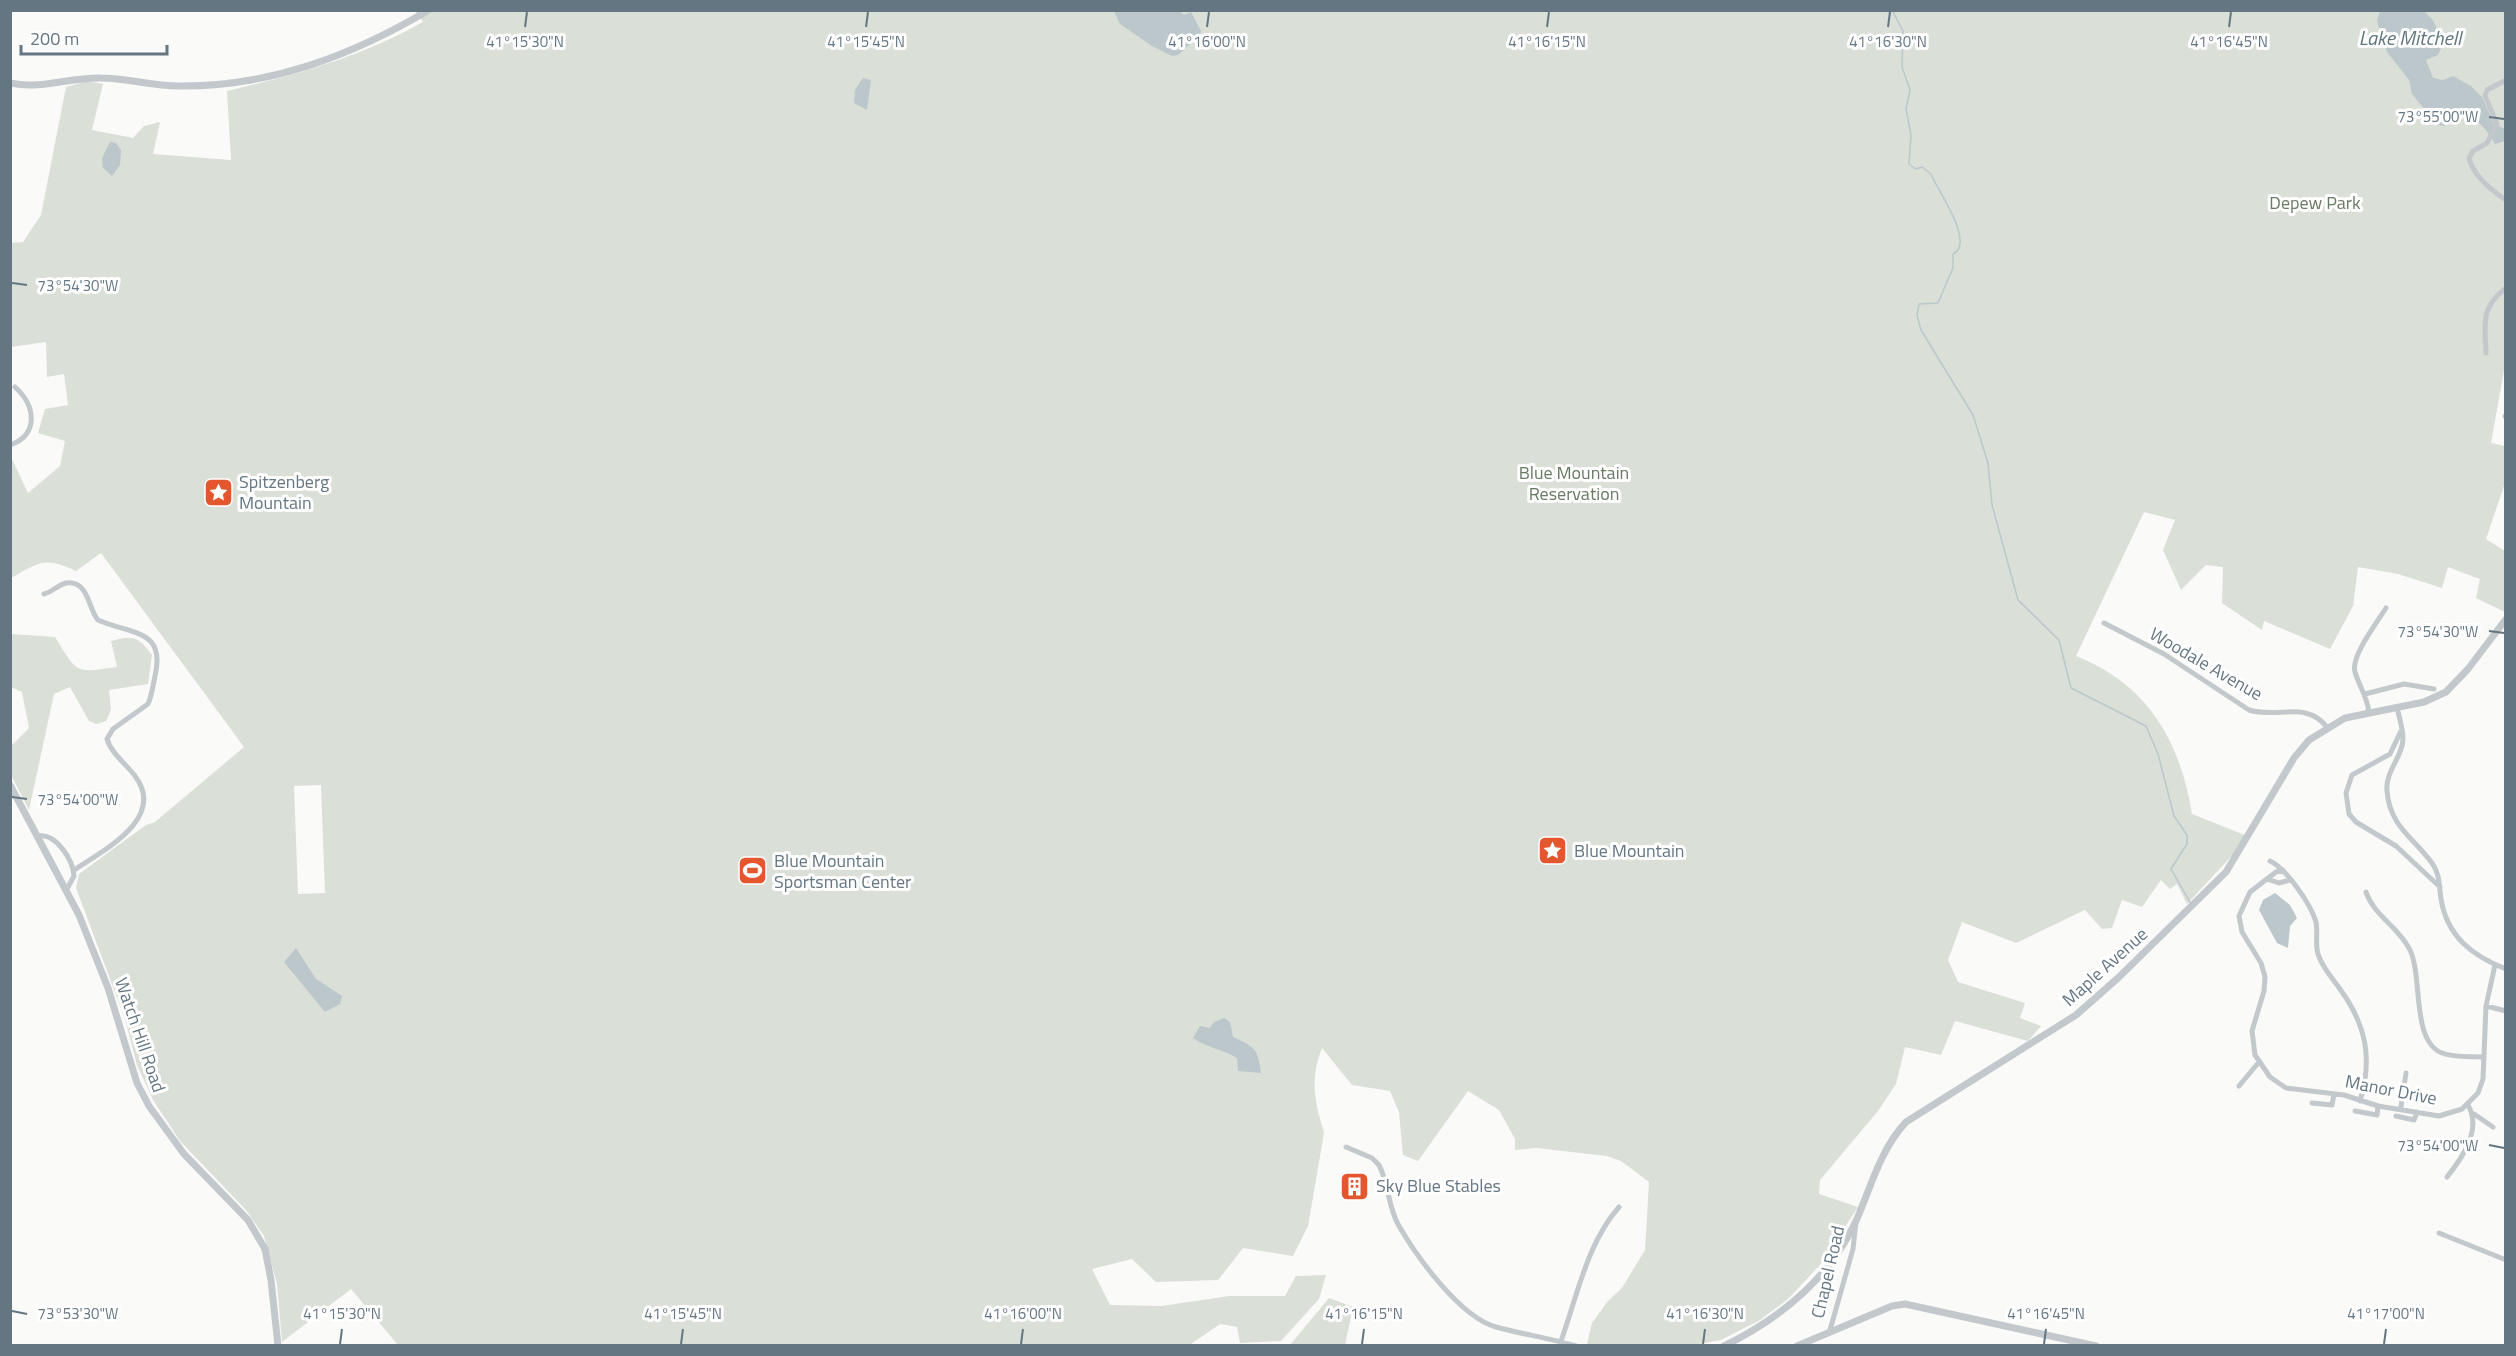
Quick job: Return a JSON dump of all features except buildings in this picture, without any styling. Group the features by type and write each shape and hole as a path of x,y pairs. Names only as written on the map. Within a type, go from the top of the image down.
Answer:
{"street":[{"path":"10,82 35,86 87,78 105,78 180,86 252,80 310,66 371,43 429,10"},
{"path":"2505,80 2487,90 2486,96 2497,124 2491,138 2471,153 2470,166 2505,200"},
{"path":"2486,353 2484,321 2489,303 2505,288"},
{"path":"10,445 25,438 32,425 31,408 15,387"},
{"path":"44,594 65,584 79,586 87,595 93,615 98,620 145,636 156,646 159,656 148,704 113,729 107,739 142,787 146,799 143,812 126,832 74,870"},
{"path":"2369,712 2366,694 2355,672 2355,661 2386,608"},
{"name":"Maple Avenue","path":"1724,1346 1765,1324 1803,1294 1832,1261 1855,1222 1884,1153 1906,1122 2076,1015 2118,978 2226,872 2294,758 2308,740 2345,718 2424,702 2446,692 2468,669 2505,620"},
{"name":"Woodale Avenue","path":"2104,623 2164,654 2249,710 2264,714 2304,711 2314,715 2327,727"},
{"path":"2366,694 2404,684 2434,689"},
{"path":"2397,707 2403,742 2387,779 2388,798 2400,828 2432,864 2450,930 2477,956 2505,969"},
{"path":"2400,731 2390,754 2352,775 2346,793 2346,807 2356,822 2396,846 2440,887"},
{"name":"Watch Hill Road","path":"10,785 67,889 108,988 132,1069 146,1100 174,1143 248,1220 265,1249 271,1280 278,1346"},
{"path":"39,836 45,836 56,843 74,870 73,881 67,889"},
{"path":"2270,861 2283,870 2313,916 2318,954 2352,1006 2362,1029 2368,1065 2360,1101"},
{"path":"2267,879 2283,870"},
{"path":"2267,879 2279,883 2290,880"},
{"name":"Manor Drive","path":"2267,879 2250,892 2239,916 2244,938 2261,963 2265,977 2264,991 2252,1031 2259,1062 2270,1077 2286,1088 2334,1094 2378,1106 2401,1107 2444,1116 2468,1105"},
{"path":"2366,892 2370,906 2396,928 2410,949 2416,964 2420,1017 2431,1044 2446,1054 2484,1057"},
{"path":"2447,1177 2472,1133 2475,1121 2468,1105 2481,1088 2486,1006 2494,965"},
{"path":"2486,1006 2505,1011"},
{"path":"2239,1086 2259,1062"},
{"path":"2401,1107 2406,1073"},
{"path":"2312,1104 2332,1105 2334,1094"},
{"path":"2355,1111 2377,1115 2378,1106"},
{"path":"2396,1116 2414,1120 2417,1112"},
{"path":"2472,1113 2493,1127"},
{"path":"1346,1148 1372,1158 1379,1165 1398,1225 1417,1250 1428,1272 1471,1313 1495,1327 1576,1346"},
{"path":"1561,1341 1596,1243 1608,1219 1619,1207"},
{"name":"Chapel Road","path":"1830,1330 1852,1249 1857,1227 1855,1222"},
{"path":"2439,1233 2505,1260"},
{"path":"1797,1346 1830,1330 1892,1306 1905,1304 2096,1346"}],"green space":[{"name":"Blue Mountain Reservation","path":"415,11 2505,11 2506,359 2491,443 2505,446 2506,480 2486,539 2505,551 2505,612 2476,598 2480,579 2448,567 2442,588 2398,574 2358,567 2353,606 2330,649 2264,621 2262,630 2222,603 2223,567 2206,565 2181,590 2163,550 2175,520 2144,512 2076,656 2101,668 2122,682 2141,699 2156,718 2179,762 2192,814 2247,836 2240,847 2187,904 2177,884 2170,889 2161,880 2142,907 2122,900 2112,928 2102,929 2085,910 2016,943 1962,922 1948,960 1958,982 2025,1003 2020,1018 2041,1026 2028,1041 1955,1021 1941,1055 1905,1047 1896,1084 1878,1111 1820,1180 1819,1194 1858,1207 1820,1265 1788,1299 1760,1320 1721,1340 1694,1345 1587,1344 1592,1323 1608,1301 1622,1288 1645,1250 1649,1182 1621,1161 1607,1156 1536,1148 1515,1150 1515,1139 1499,1110 1468,1091 1418,1161 1403,1155 1399,1112 1390,1091 1352,1085 1322,1048 1316,1070 1315,1090 1324,1132 1308,1226 1293,1256 1243,1248 1218,1280 1156,1282 1132,1259 1092,1269 1110,1305 1162,1306 1229,1296 1285,1296 1296,1276 1326,1275 1319,1299 1281,1341 1240,1343 1237,1327 1220,1324 1188,1346 398,1345 351,1289 282,1342 277,1284 264,1236 246,1210 180,1141 153,1100 137,1065 125,1019 76,888 79,874 146,825 155,822 244,747 101,553 76,571 49,562 36,565 11,578 10,455 28,493 60,466 65,441 38,433 45,409 68,405 64,374 47,377 46,342 11,347 10,243 23,242 41,215 66,87 87,81 103,84 92,130 133,138 144,126 160,122 153,154 231,160 227,91 328,64 376,45 423,22","holes":["321,785 325,893 298,894 294,786"]},
{"path":"11,634 55,637 73,664 85,670 117,667 111,641 119,639 130,638 139,641 152,655 148,684 109,690 111,710 106,721 97,724 89,721 70,687 54,694 29,810 11,775 11,746 29,728 22,692 11,687"},
{"path":"1329,1298 1353,1307 1345,1345 1290,1345"}],"water":[{"path":"1114,11 1180,11 1184,15 1191,12 1201,31 1200,35 1178,55 1172,56 1152,46 1120,24"},
{"name":"Lake Mitchell","path":"2380,11 2424,11 2432,19 2444,41 2438,55 2426,60 2433,78 2443,80 2453,76 2471,86 2482,97 2494,124 2505,129 2505,141 2495,144 2480,124 2469,117 2456,115 2451,124 2443,126 2436,124 2412,94 2409,80 2387,52 2377,21"},
{"path":"863,78 871,80 867,110 854,103 855,90"},
{"path":"110,142 116,143 121,150 120,165 112,176 103,168 102,158"},
{"path":"2275,893 2290,905 2297,918 2290,926 2288,948 2277,943 2259,910 2263,900"},
{"path":"296,948 316,979 342,996 340,1004 325,1012 284,962"},
{"path":"1224,1018 1230,1022 1233,1037 1251,1046 1257,1054 1261,1073 1238,1071 1237,1058 1193,1038 1200,1026 1210,1028 1214,1022"}],"waterway":[{"path":"1892,10 1903,31 1902,67 1910,90 1906,109 1911,135 1909,164 1916,169 1922,167 1931,174 1953,216 1960,239 1959,248 1953,254 1953,268 1938,303 1919,304 1917,315 1921,330 1973,415 1988,463 1992,505 2018,600 2059,640 2071,688 2146,726 2158,754 2174,816 2187,835 2187,844 2171,869 2191,904"}],"place":[{"name":"Spitzenberg Mountain","path":"218,492"},
{"name":"Blue Mountain","path":"1553,851"},
{"name":"Blue Mountain Sportsman Center","path":"753,871"},
{"name":"Sky Blue Stables","path":"1355,1186"}],"park label":[{"name":"Depew Park","path":"2315,203"}]}
